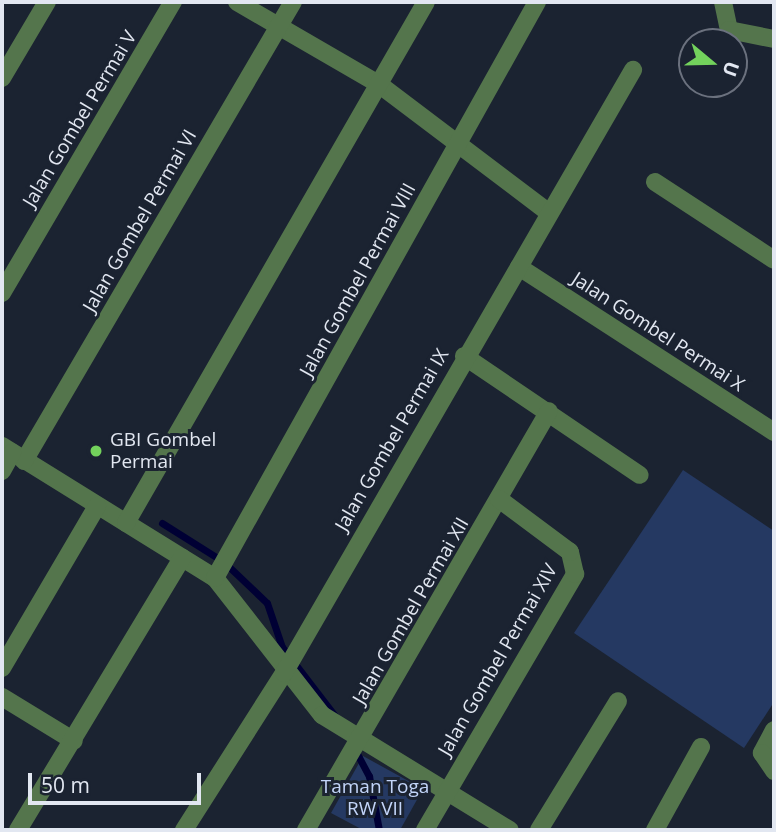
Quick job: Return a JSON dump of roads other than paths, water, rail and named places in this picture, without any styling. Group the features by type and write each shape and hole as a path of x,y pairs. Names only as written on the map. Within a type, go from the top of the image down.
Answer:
{"street":[{"path":"2,78 47,2"},
{"name":"Jalan Gombel Permai V","path":"2,293 173,2"},
{"path":"237,2 380,85 548,212"},
{"name":"Jalan Gombel Permai VI","path":"2,471 293,2"},
{"path":"126,523 426,2"},
{"name":"Jalan Gombel Permai VIII","path":"215,578 459,147 537,2"},
{"path":"723,2 729,30 774,40"},
{"name":"Jalan Gombel Permai IX","path":"184,830 284,673 464,356 519,267 548,212 633,69"},
{"path":"655,182 774,260"},
{"name":"Jalan Gombel Permai X","path":"519,267 774,432"},
{"path":"464,356 640,475"},
{"name":"Jalan Gombel Permai XII","path":"306,830 362,741 549,411"},
{"path":"12,453 215,578 254,623 284,673 322,715 510,830"},
{"name":"Jalan Gombel Permai XIV","path":"425,830 575,574 570,552 499,499"},
{"path":"2,668 97,506"},
{"path":"18,830 183,558"},
{"path":"2,697 74,741"},
{"path":"539,830 618,701"},
{"path":"774,730 762,753 774,771"},
{"path":"655,830 701,747"}],"waterway":[{"path":"162,523 224,562 267,603 282,647 338,720"},
{"path":"354,748 369,776 379,830"}],"place":[{"name":"GBI Gombel Permai","path":"96,451"}],"park label":[{"name":"Taman Toga RW VII","path":"375,798"}]}
